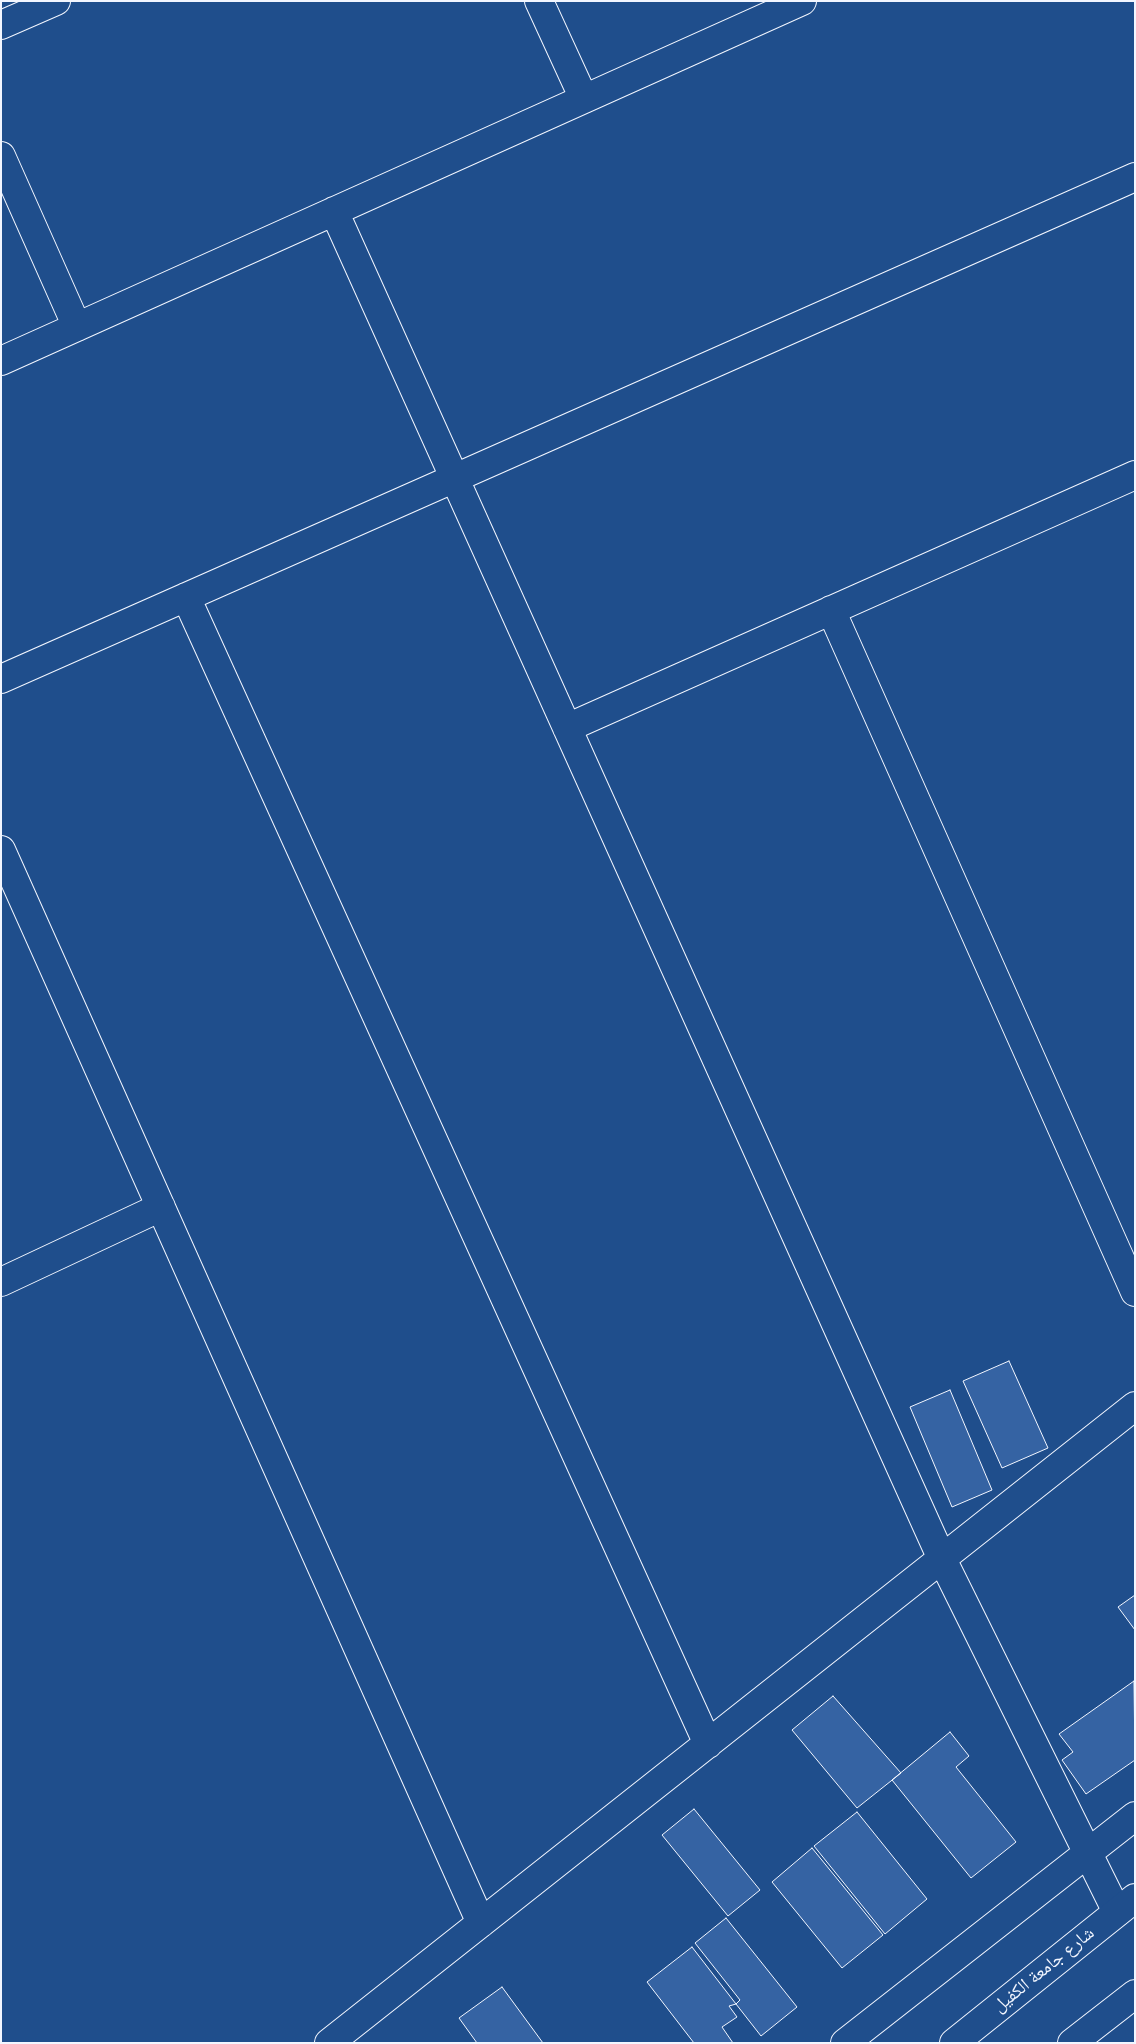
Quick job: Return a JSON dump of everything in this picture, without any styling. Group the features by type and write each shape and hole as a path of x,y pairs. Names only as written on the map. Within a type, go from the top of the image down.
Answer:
{"street":[{"path":"1,25 56,1"},
{"path":"539,1 584,99"},
{"path":"1,361 802,1"},
{"path":"1,156 77,327"},
{"path":"1,678 1135,177"},
{"path":"334,211 942,1558 1087,1853 1126,1905"},
{"path":"567,728 1135,475"},
{"path":"186,597 708,1744"},
{"path":"831,610 1135,1292"},
{"path":"1,850 481,1923"},
{"path":"1,1282 161,1207"},
{"path":"329,2043 1135,1406"},
{"path":"845,2043 1135,1816"},
{"name":"شارع جامعة الكفيل","path":"954,2043 1126,1905"},
{"path":"1072,2043 1135,1994"}],"building":[{"path":"1009,1361 1048,1448 1002,1468 963,1381"},
{"path":"950,1390 992,1490 952,1507 910,1407"},
{"path":"1135,1595 1135,1630 1118,1607"},
{"path":"1134,1681 1135,1760 1086,1794 1062,1760 1073,1752 1059,1734"},
{"path":"833,1696 901,1773 857,1808 792,1730"},
{"path":"950,1732 969,1756 956,1767 1016,1842 971,1878 892,1780"},
{"path":"694,1809 760,1890 728,1916 662,1835"},
{"path":"857,1812 927,1899 885,1934 814,1846"},
{"path":"812,1848 883,1935 842,1968 772,1882"},
{"path":"726,1918 797,2007 761,2036 736,2004 740,2000 695,1943"},
{"path":"692,1947 736,2004 729,2006 737,2017 722,2027 733,2043 694,2043 647,1982"},
{"path":"502,1987 543,2043 477,2043 459,2018"}]}
